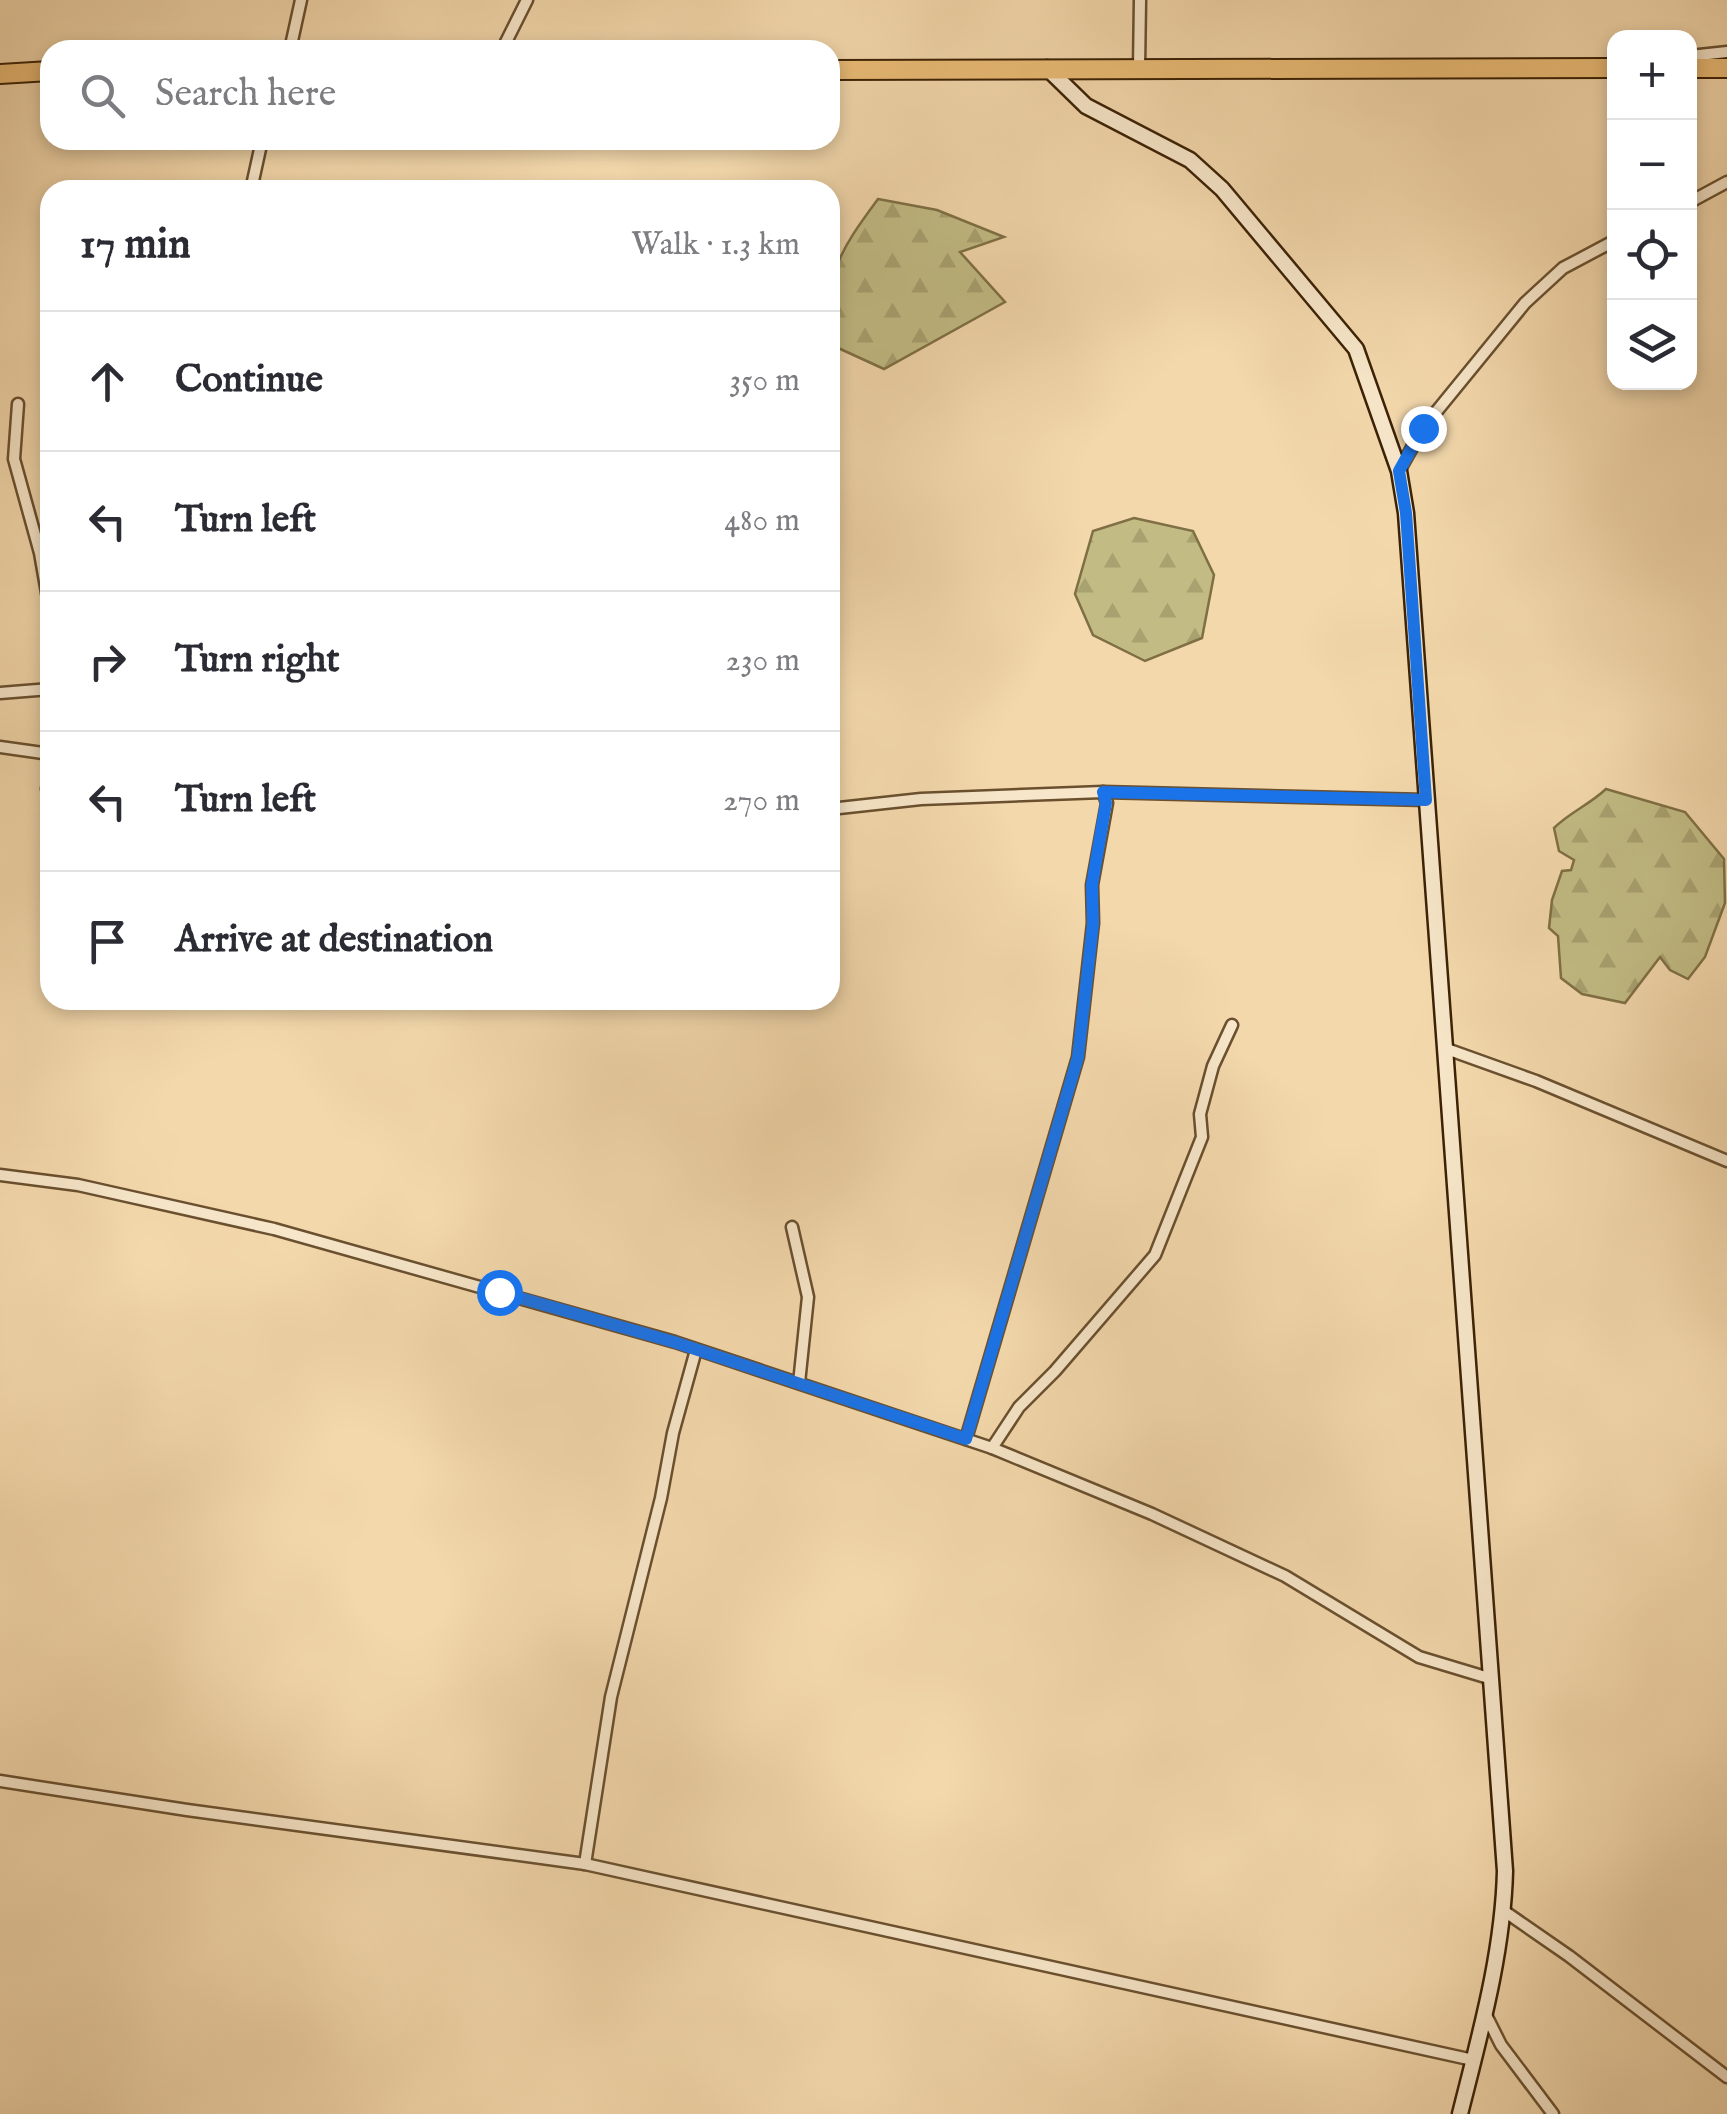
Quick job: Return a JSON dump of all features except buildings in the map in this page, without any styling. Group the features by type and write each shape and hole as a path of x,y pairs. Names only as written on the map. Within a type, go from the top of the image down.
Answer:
{"highway":[{"path":"840,70 1607,68"},
{"path":"1697,68 1727,68"},
{"path":"0,74 40,72"}],"main road":[{"path":"1047,68 1086,106 1190,160 1222,189 1356,348 1399,471 1406,513 1505,1871 1504,1911 1485,2013 1460,2114"}],"street":[{"path":"292,40 301,0"},
{"path":"507,40 527,0"},
{"path":"1139,68 1140,0"},
{"path":"1697,55 1727,52"},
{"path":"253,180 260,150"},
{"path":"1697,198 1727,182"},
{"path":"1399,471 1423,428 1524,303 1564,268 1607,245"},
{"path":"18,404 14,458 40,553"},
{"path":"0,693 40,690"},
{"path":"0,747 40,753"},
{"path":"840,807 921,799 1103,792 1426,800"},
{"path":"966,1439 1078,1057 1093,924 1092,885 1106,803 1103,792"},
{"path":"992,1448 1018,1407 1055,1371 1155,1255 1202,1137 1200,1114 1213,1066 1232,1024"},
{"path":"1444,1048 1536,1081 1727,1162"},
{"path":"0,1175 78,1185 274,1229 696,1350 966,1439 1152,1514 1286,1576 1418,1657 1492,1679"},
{"path":"792,1227 808,1297 799,1383"},
{"path":"585,1864 611,1697 696,1350"},
{"path":"0,1781 585,1864 1473,2060"},
{"path":"1504,1911 1570,1956 1727,2077"},
{"path":"1485,2013 1502,2045 1552,2114"}],"green space":[{"path":"878,199 937,210 1004,237 960,252 1005,302 884,369 840,349 840,258"},
{"path":"1134,518 1193,531 1214,575 1202,638 1145,661 1093,635 1075,594 1093,531"},
{"path":"1606,789 1685,812 1724,859 1725,903 1705,957 1688,979 1670,970 1660,957 1625,1003 1582,994 1561,978 1558,936 1549,928 1552,900 1562,871 1571,870 1574,860 1559,851 1554,828"}],"route":[{"path":"499,1292 674,1342 966,1439 1078,1057 1093,924 1092,885 1106,803 1103,792 1426,800 1406,513 1399,471 1423,428"}]}
